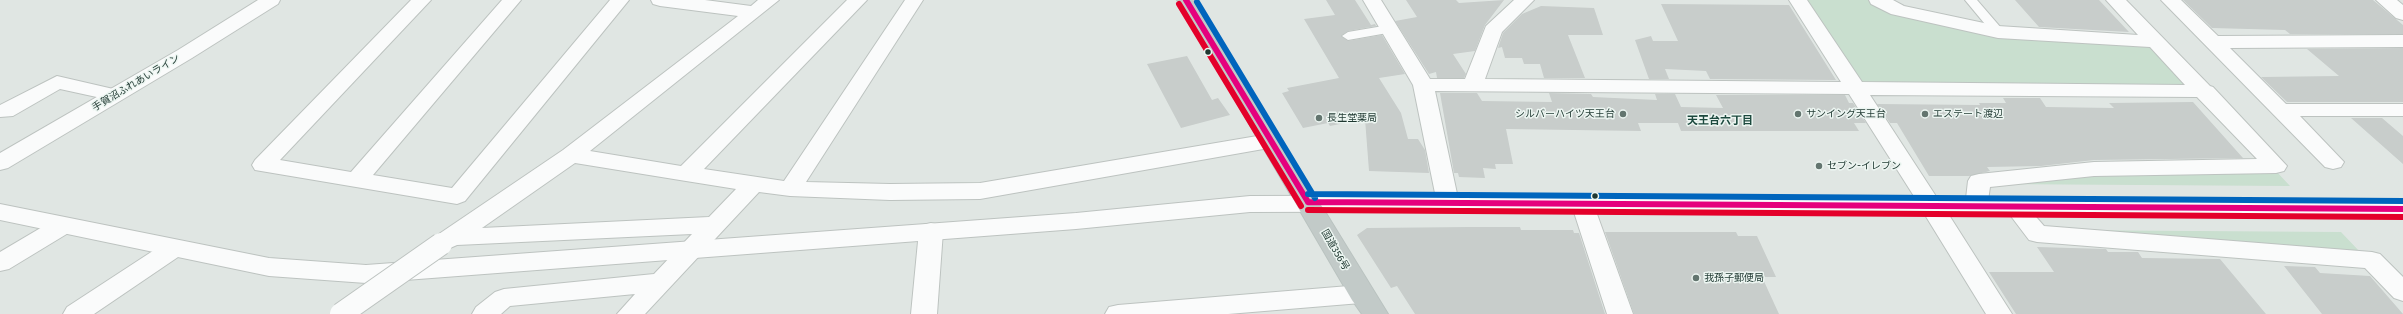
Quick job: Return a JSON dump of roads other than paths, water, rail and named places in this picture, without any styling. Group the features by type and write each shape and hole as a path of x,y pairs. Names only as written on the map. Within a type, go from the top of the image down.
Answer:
{"highway":[{"name":"国道356号","path":"1186,0 1269,141 1308,202 1360,294 1375,314"}],"street":[{"name":"手賀沼ふれあいライン","path":"0,163 115,96 271,0"},
{"path":"422,0 262,165 457,196 620,0"},
{"path":"356,180 512,0"},
{"path":"660,0 762,6"},
{"path":"686,174 858,0"},
{"path":"790,189 914,0"},
{"path":"1372,0 1422,85 1448,203"},
{"path":"1473,85 1494,30 1525,0"},
{"path":"1798,0 1932,207 1999,314"},
{"path":"1878,0 1898,10 1998,32 2157,42"},
{"path":"1976,207 1979,181 2094,169 2276,166 2206,91 2115,0"},
{"path":"2170,0 2333,162"},
{"path":"2385,0 2403,14"},
{"path":"341,314 571,154 762,6"},
{"path":"2213,42 2403,41"},
{"path":"0,111 6,111 57,82 115,96"},
{"path":"1422,85 2206,91"},
{"path":"2280,110 2403,110"},
{"path":"571,154 686,174 790,189 890,192 980,191 1269,141"},
{"path":"630,314 693,250 754,184"},
{"path":"0,212 172,250 269,268 366,274 1076,221 1250,204 1308,202 2403,209"},
{"path":"1582,203 1620,314"},
{"path":"2016,207 2037,234 2184,247 2372,260 2403,292"},
{"path":"446,240 716,225"},
{"path":"0,263 62,226"},
{"path":"924,314 931,231"},
{"path":"76,314 172,250"},
{"path":"485,314 504,298 662,282"},
{"path":"1118,314 1167,312 1360,294"}],"lane":[{"path":"1971,0 1998,32"},
{"path":"1348,36 1389,29"}],"place":[{"name":"シルバーハイツ天王台","path":"1623,114"},
{"name":"サンイング天王台","path":"1798,114"},
{"name":"エステート渡辺","path":"1925,114"},
{"name":"長生堂薬局","path":"1319,118"},
{"name":"セブン-イレブン","path":"1819,166"},
{"name":"我孫子郵便局","path":"1696,278"}],"district":[{"name":"天王台六丁目","path":"1720,121"}]}
